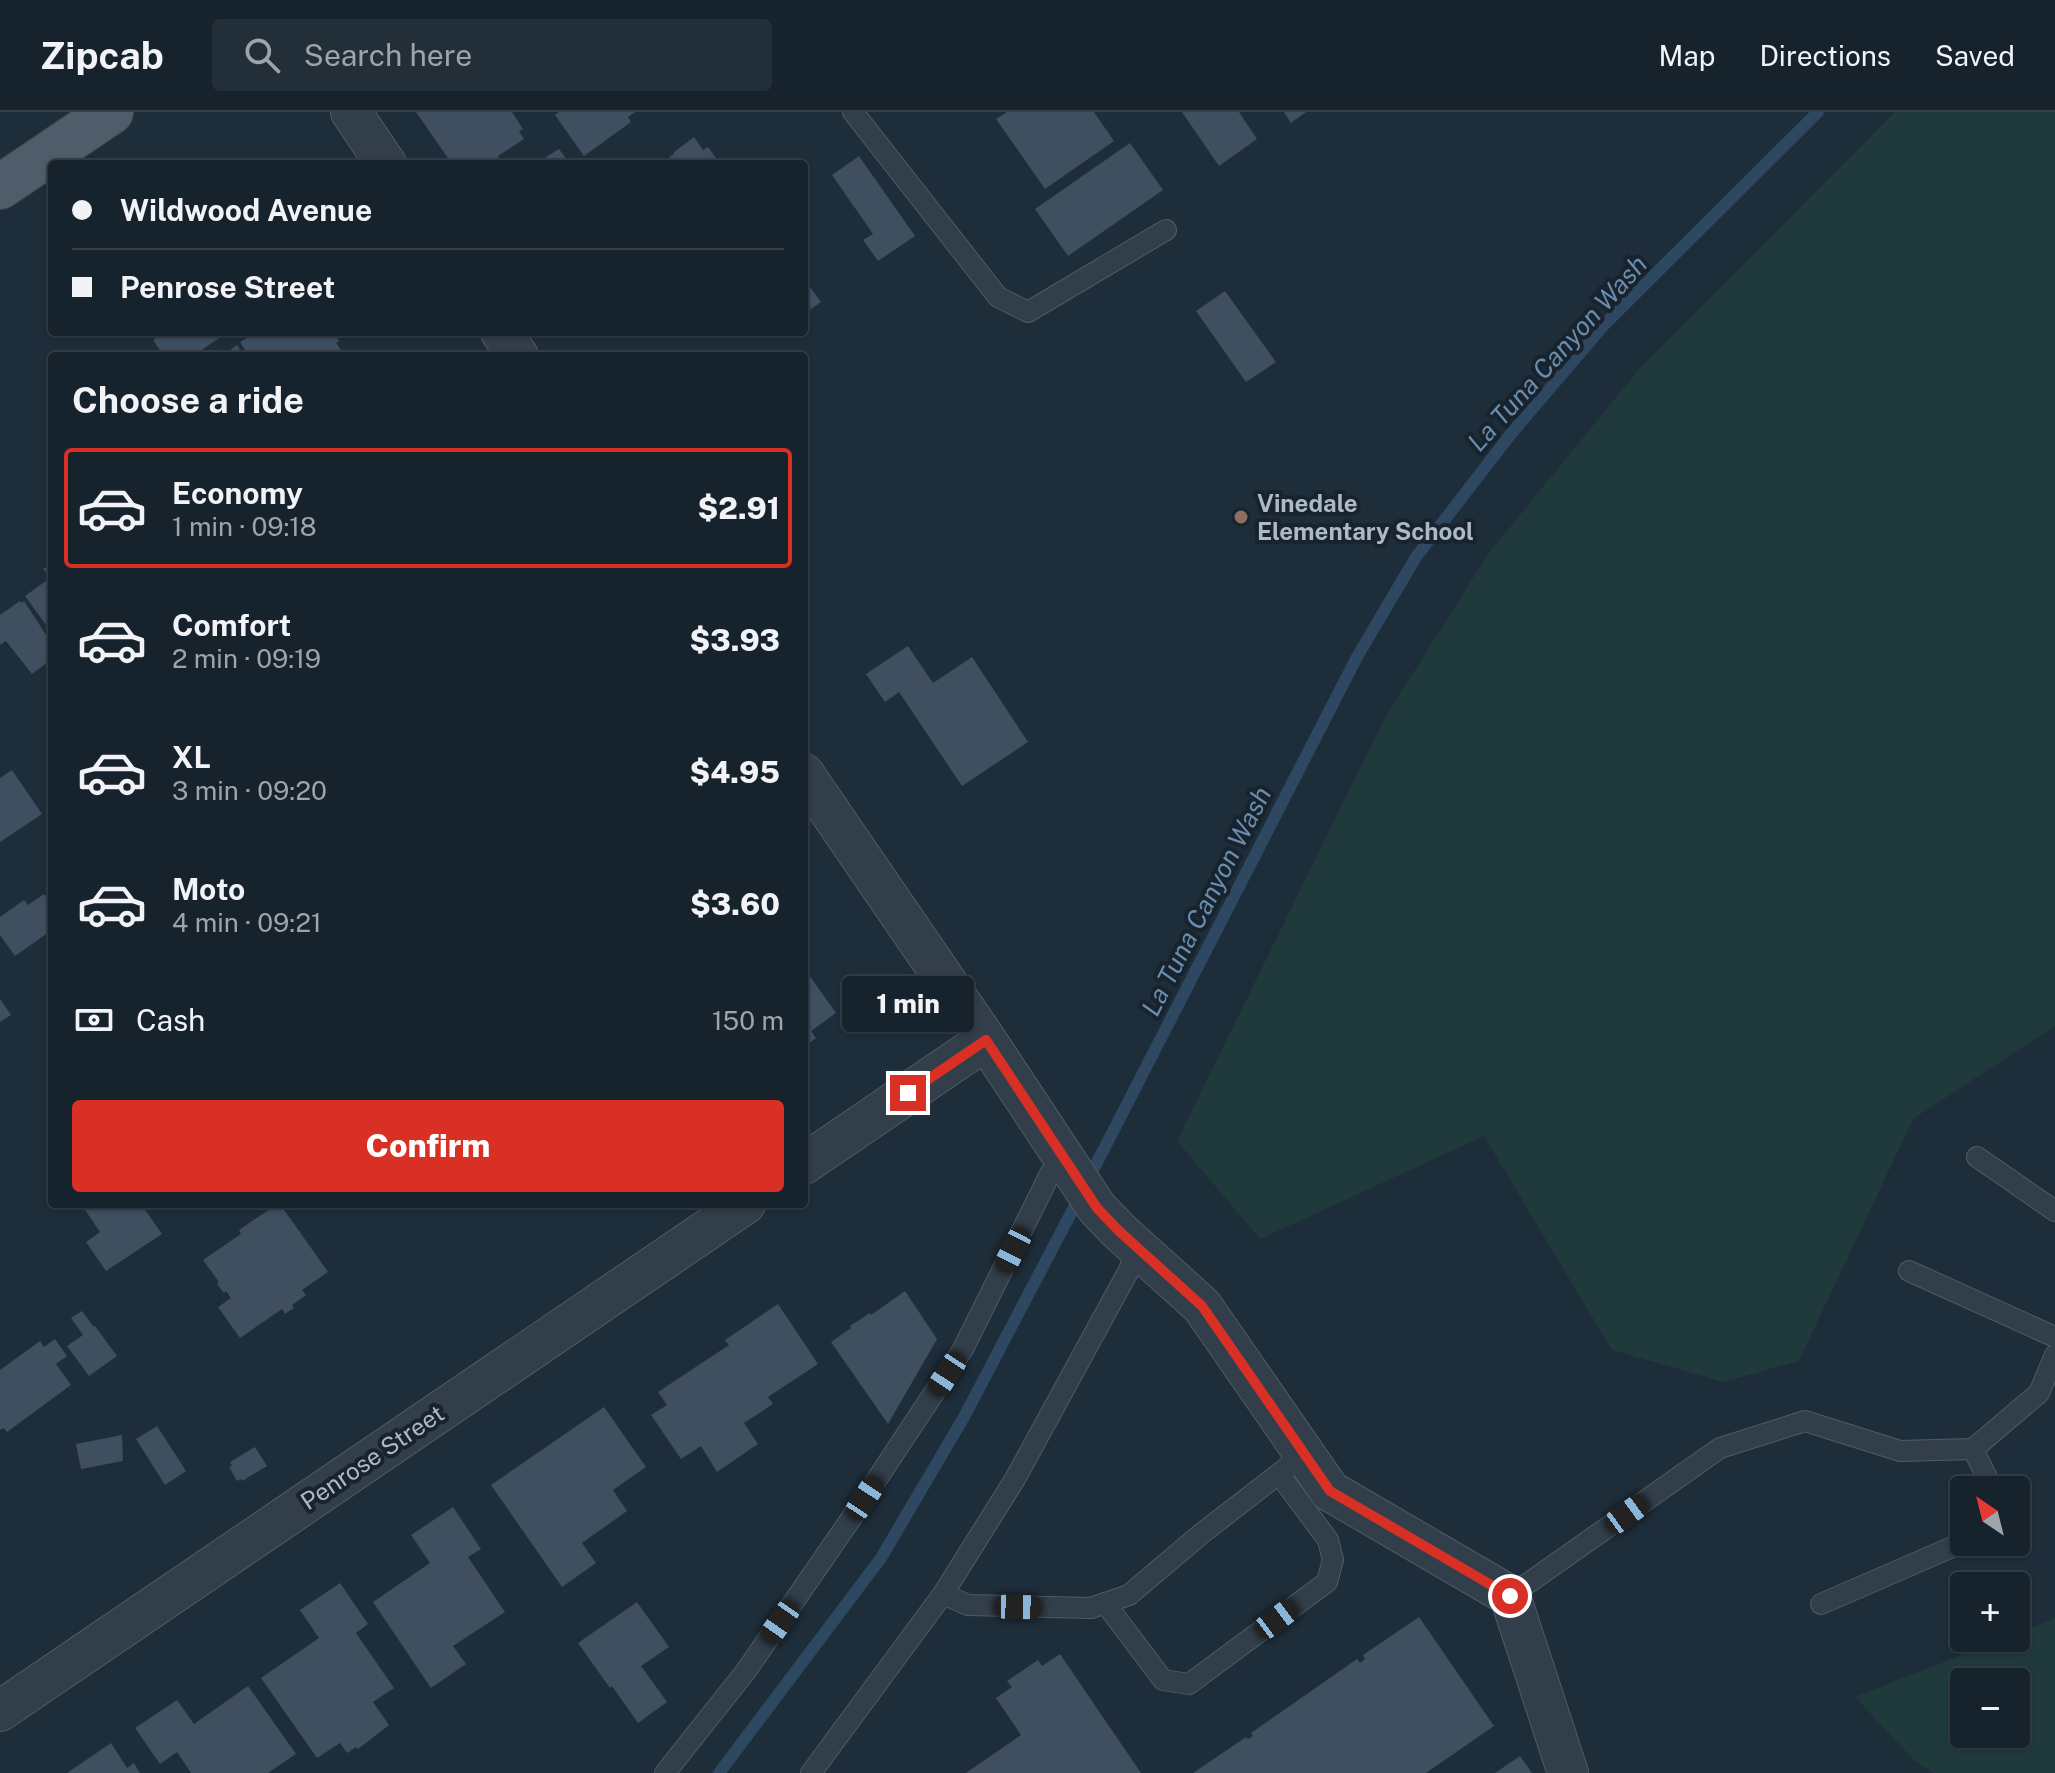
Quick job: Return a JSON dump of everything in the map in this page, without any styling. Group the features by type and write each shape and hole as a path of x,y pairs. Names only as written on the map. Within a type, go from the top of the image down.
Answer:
{"main road":[{"path":"0,187 111,112"}],"street":[{"path":"351,112 383,160"},
{"path":"808,780 1097,1208 1202,1306 1292,1464 1330,1491 1510,1596 1568,1773"},
{"path":"808,1161 986,1040"},
{"name":"Penrose Street","path":"0,1711 739,1208"}],"lane":[{"path":"853,112 998,297 1028,312 1166,230"},
{"path":"1977,1157 2055,1211"},
{"path":"665,1773 746,1671 963,1349 1050,1174 1067,1164"},
{"path":"811,1773 943,1594 1015,1479 1129,1270 1137,1247"},
{"path":"1909,1271 2055,1337"},
{"path":"1510,1596 1720,1448 1805,1421 1900,1451 1973,1449 2039,1393 2055,1355"},
{"path":"1973,1449 1986,1476"},
{"path":"943,1594 968,1605 1091,1608 1105,1603 1129,1595 1201,1534 1292,1464 1328,1540 1333,1560 1327,1582 1189,1684 1163,1680 1105,1603"},
{"path":"1821,1604 1950,1548"}],"green space":[{"path":"1895,112 2055,112 2055,1026 1913,1119 1799,1361 1723,1382 1612,1350 1484,1136 1260,1239 1177,1141 1383,721 1488,554 1640,368"},
{"path":"2055,1618 2055,1773 1934,1773 1915,1761 1855,1697 1969,1652 2030,1652 2030,1628"}],"building":[{"path":"416,112 512,112 523,129 519,131 524,139 498,156 500,160 449,160"},
{"path":"559,112 635,112 628,117 631,122 584,156 555,115"},
{"path":"1007,112 1094,112 1114,141 1045,189 996,119"},
{"path":"1182,112 1239,112 1257,139 1219,166"},
{"path":"1284,112 1306,112 1291,123"},
{"path":"694,137 703,150 708,147 717,160 671,160 669,157"},
{"path":"1130,143 1163,190 1068,256 1035,209"},
{"path":"559,149 567,160 541,160"},
{"path":"859,156 915,236 878,261 863,240 873,234 832,175"},
{"path":"808,284 821,302 808,311"},
{"path":"1225,291 1276,362 1246,382 1196,311"},
{"path":"159,336 222,336 199,352 161,352 153,340"},
{"path":"250,336 336,336 342,352 246,352 240,342"},
{"path":"237,345 241,352 227,352"},
{"path":"48,579 48,628 25,596"},
{"path":"24,601 48,638 48,662 32,674 6,641 0,645 0,615"},
{"path":"908,646 933,683 972,657 1028,742 962,786 899,692 885,702 866,674"},
{"path":"12,770 42,814 0,842 0,778"},
{"path":"44,894 48,900 48,933 15,956 0,935 0,917 24,900 28,905"},
{"path":"808,974 836,1013 811,1031 816,1038 808,1044"},
{"path":"0,999 11,1015 0,1022"},
{"path":"84,1208 144,1208 162,1234 106,1271 86,1242 100,1232"},
{"path":"271,1208 283,1208 328,1272 302,1290 306,1295 292,1305 294,1308 285,1314 282,1309 240,1338 218,1307 231,1298 217,1284 219,1282 203,1260 241,1234 239,1230"},
{"path":"905,1291 937,1339 888,1424 831,1342"},
{"path":"778,1304 818,1364 768,1397 773,1404 744,1423 758,1444 717,1472 701,1446 681,1459 651,1415 667,1405 658,1392 729,1345 725,1340"},
{"path":"82,1311 117,1356 89,1376 67,1346 83,1335 71,1318"},
{"path":"55,1339 67,1356 56,1364 71,1385 7,1432 4,1428 0,1430 0,1370 40,1341 44,1347"},
{"path":"604,1407 646,1467 613,1490 627,1511 582,1543 596,1563 562,1587 491,1485"},
{"path":"157,1426 186,1471 165,1485 136,1439"},
{"path":"122,1435 123,1461 81,1469 76,1444"},
{"path":"255,1447 267,1466 237,1481 229,1467 232,1466 230,1462"},
{"path":"453,1507 481,1549 468,1557 505,1612 453,1646 466,1664 431,1688 373,1602 430,1563 411,1535"},
{"path":"340,1583 368,1624 356,1633 394,1688 373,1702 389,1725 358,1749 356,1747 347,1753 340,1743 317,1758 261,1678 319,1638 300,1610"},
{"path":"637,1602 669,1647 641,1666 667,1702 638,1723 578,1643"},
{"path":"1419,1617 1494,1726 1426,1773 1193,1773 1246,1737 1253,1736 1251,1733 1357,1659 1360,1663 1365,1659 1363,1655"},
{"path":"1060,1654 1141,1773 966,1773 1021,1735 996,1698 1012,1687 1007,1681 1038,1660 1042,1666"},
{"path":"248,1686 296,1754 268,1773 191,1773 177,1752 160,1764 135,1728 177,1700 194,1724"},
{"path":"111,1743 127,1768 134,1763 140,1773 67,1773"},
{"path":"1520,1756 1532,1773 1495,1773"}],"waterway":[{"name":"La Tuna Canyon Wash","path":"1088,1180 1357,657 1416,557 1510,435 1604,325 1818,112"},
{"name":"La Tuna Canyon Wash","path":"719,1773 881,1558 964,1417 1080,1196"}],"place":[{"name":"Vinedale Elementary School","path":"1241,517"}],"route":[{"path":"908,1093 986,1040 1097,1208 1202,1306 1330,1491 1510,1596"}]}
